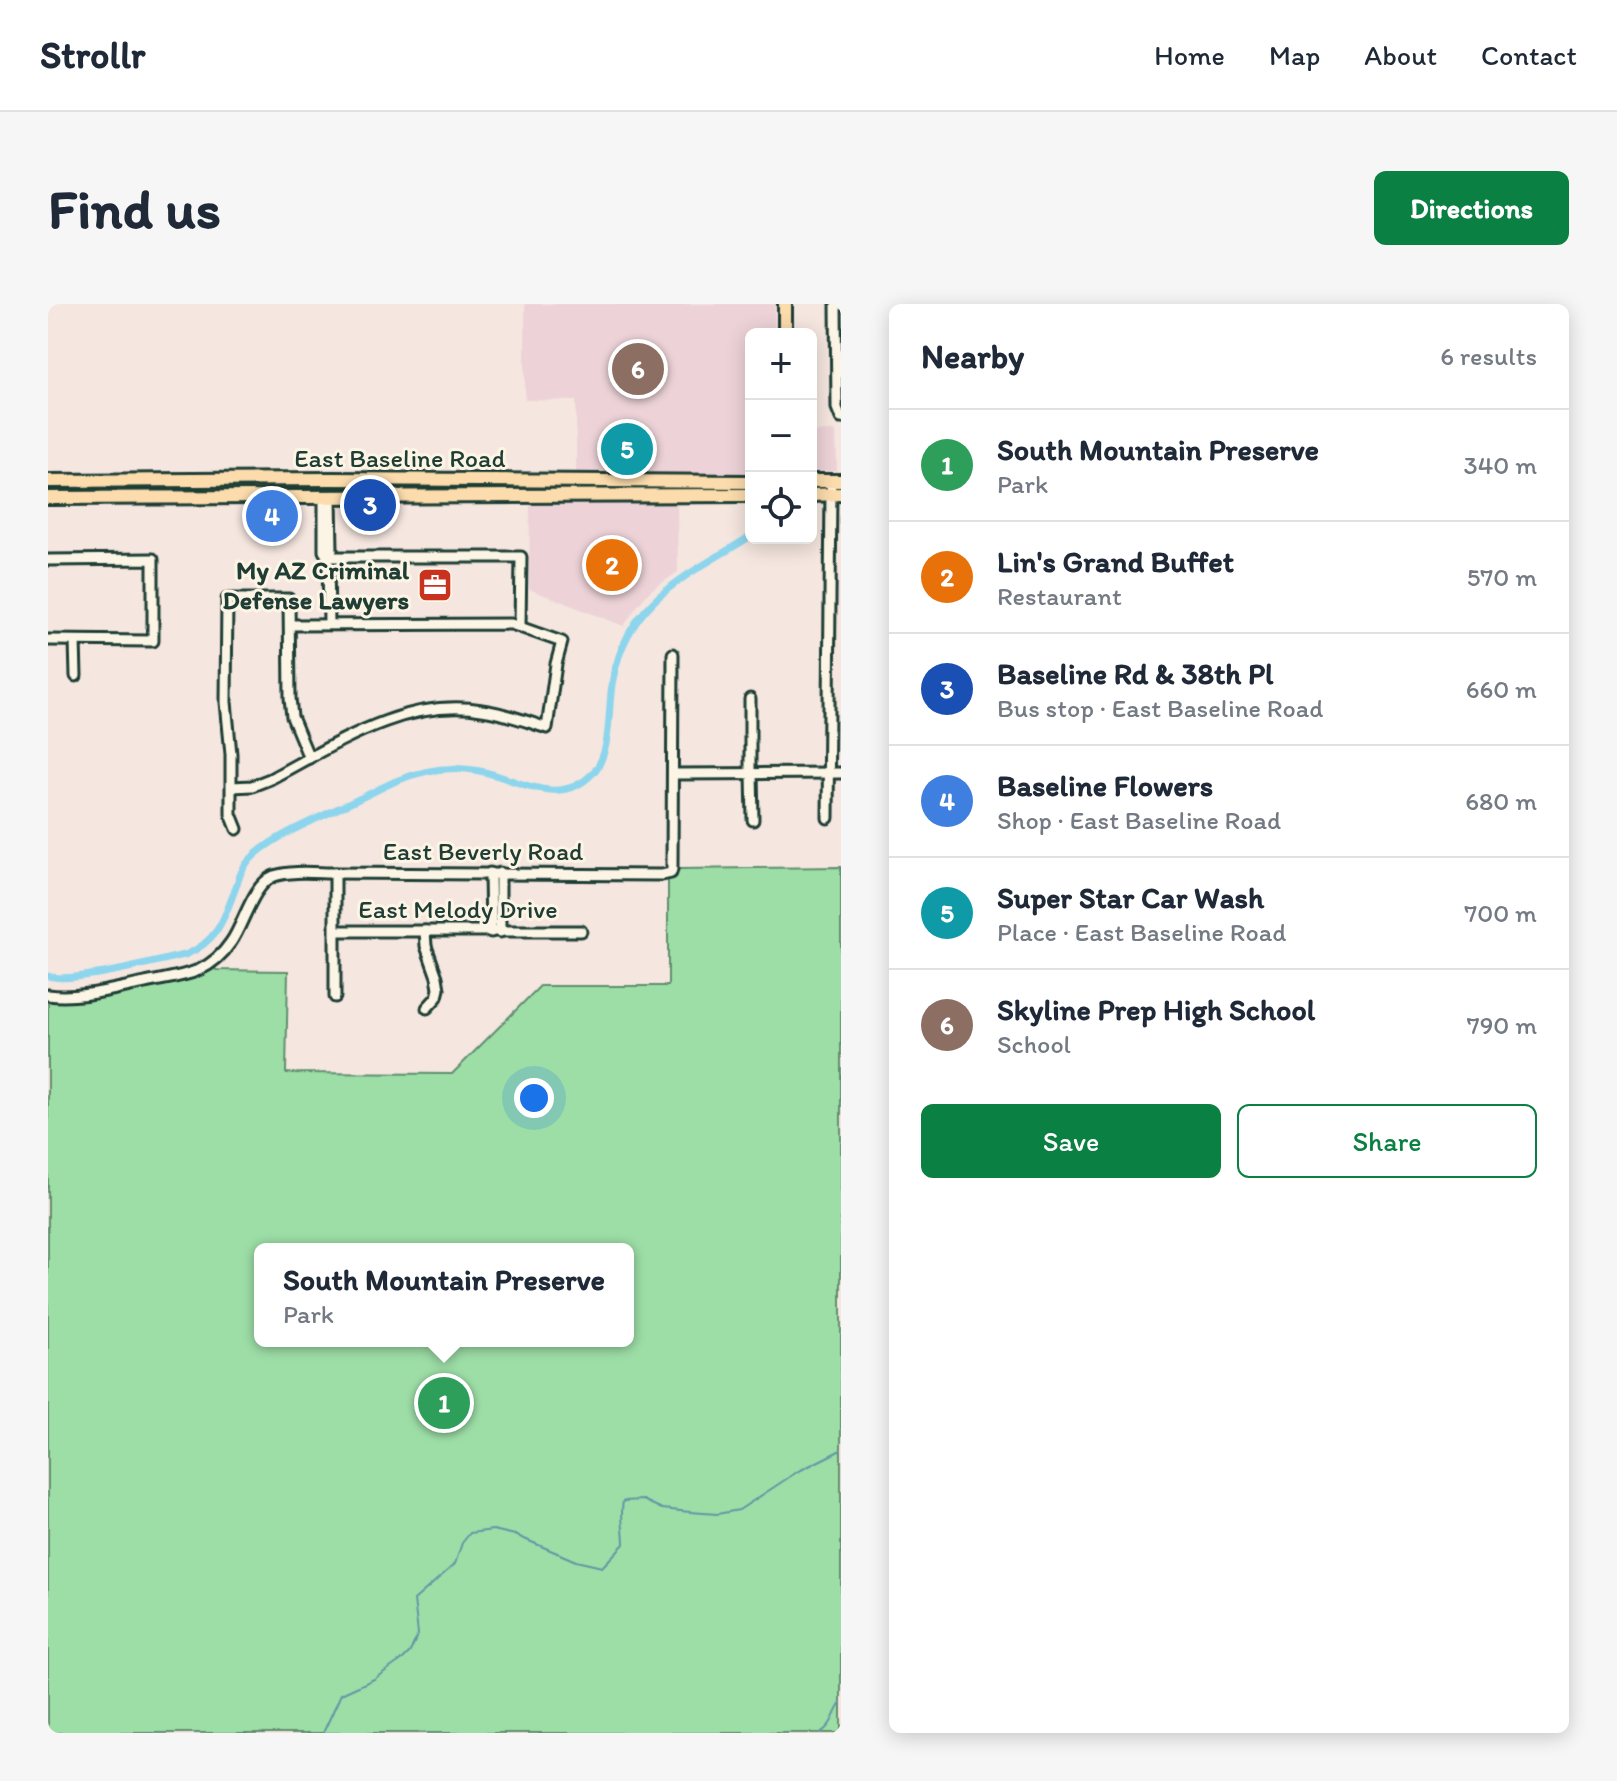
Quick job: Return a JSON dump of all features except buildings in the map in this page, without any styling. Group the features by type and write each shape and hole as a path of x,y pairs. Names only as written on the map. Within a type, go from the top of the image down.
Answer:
{"main road":[{"path":"785,304 785,328"},
{"path":"189,480 189,497"},
{"name":"East Baseline Road","path":"48,481 189,480 328,488 655,489 745,482"},
{"name":"East Baseline Road","path":"48,498 270,497 385,480 745,495"}],"street":[{"path":"836,304 837,408 841,418"},
{"path":"328,488 328,531 332,550 328,557 329,624"},
{"path":"828,818 836,488"},
{"path":"328,557 521,557 520,626"},
{"path":"48,560 153,559 153,641 48,640"},
{"path":"237,829 231,814 231,754 226,702 227,599 289,599 292,717 309,758"},
{"path":"232,787 252,786 371,727 408,714 448,708 479,709 510,715 547,728 562,642 511,624 290,625"},
{"path":"75,641 76,676"},
{"path":"673,654 673,774 841,773"},
{"path":"750,699 753,820"},
{"name":"East Beverly Road","path":"48,995 74,996 201,969 214,961 233,940 260,886 274,876 295,873 671,873 673,774"},
{"path":"335,873 335,997"},
{"path":"495,873 495,932"},
{"name":"East Melody Drive","path":"336,931 581,931"},
{"path":"425,931 426,946 439,989 437,997 427,1008"}],"shaded area":[{"path":"525,304 775,304 774,328 745,328 745,475 576,476 576,401 525,400"},
{"path":"817,432 836,433 837,471 817,472"},
{"path":"530,502 677,502 678,572 651,590 624,626 529,589"}],"green space":[{"path":"841,867 841,1733 48,1733 48,999 60,1000 213,964 216,970 288,971 286,1073 452,1074 540,986 668,986 668,880 669,876 679,869"}],"waterway":[{"path":"48,976 60,978 95,974 185,955 197,949 219,926 242,870 256,854 291,831 405,777 434,770 464,769 550,790 579,784 593,773 604,753 613,679 632,628 664,592 745,540"},
{"path":"323,1733 341,1694 374,1679 410,1652 418,1634 414,1600 455,1564 462,1543 470,1533 493,1530 515,1535 576,1561 602,1567 624,1544 623,1501 643,1500 662,1509 690,1512 717,1514 739,1510 797,1472 841,1450"},
{"path":"820,1733 830,1723 841,1703"}],"place":[{"name":"Skyline Prep High School","path":"638,369"},
{"name":"Super Star Car Wash","path":"627,449"},
{"name":"Baseline Rd & 38th Pl","path":"370,505"},
{"name":"Baseline Flowers","path":"272,516"},
{"name":"Lin's Grand Buffet","path":"612,565"},
{"name":"My AZ Criminal Defense Lawyers","path":"435,585"},
{"name":"South Mountain Preserve","path":"444,1403"}]}
